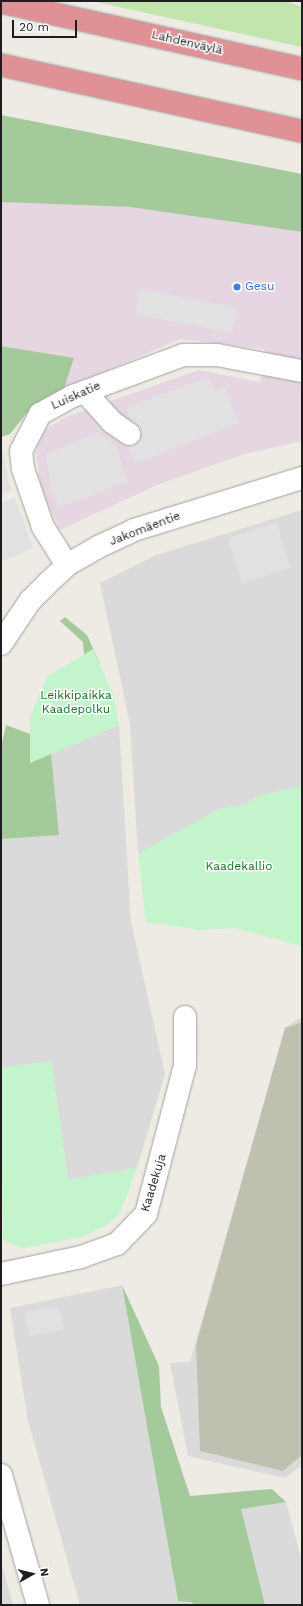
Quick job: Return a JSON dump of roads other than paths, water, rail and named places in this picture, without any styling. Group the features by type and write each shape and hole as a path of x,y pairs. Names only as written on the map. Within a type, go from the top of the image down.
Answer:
{"highway":[{"name":"Lahdenväylä","path":"1,2 302,69"},
{"path":"1,65 302,132"}],"street":[{"name":"Luiskatie","path":"67,565 41,522 28,490 21,451 40,414 85,392 183,355 217,355 251,363 302,371"},
{"path":"85,392 112,422 129,434"},
{"name":"Jakomäentie","path":"1,644 30,601 67,565 134,530 302,478"},
{"name":"Kaadekuja","path":"1,1274 82,1257 117,1244 146,1214 186,1065 185,1017"},
{"path":"1,1475 38,1605"}],"place":[{"name":"Gesu","path":"237,287"}],"park label":[{"name":"Leikkipaikka Kaadepolku","path":"76,703"},
{"name":"Kaadekallio","path":"239,867"}]}
